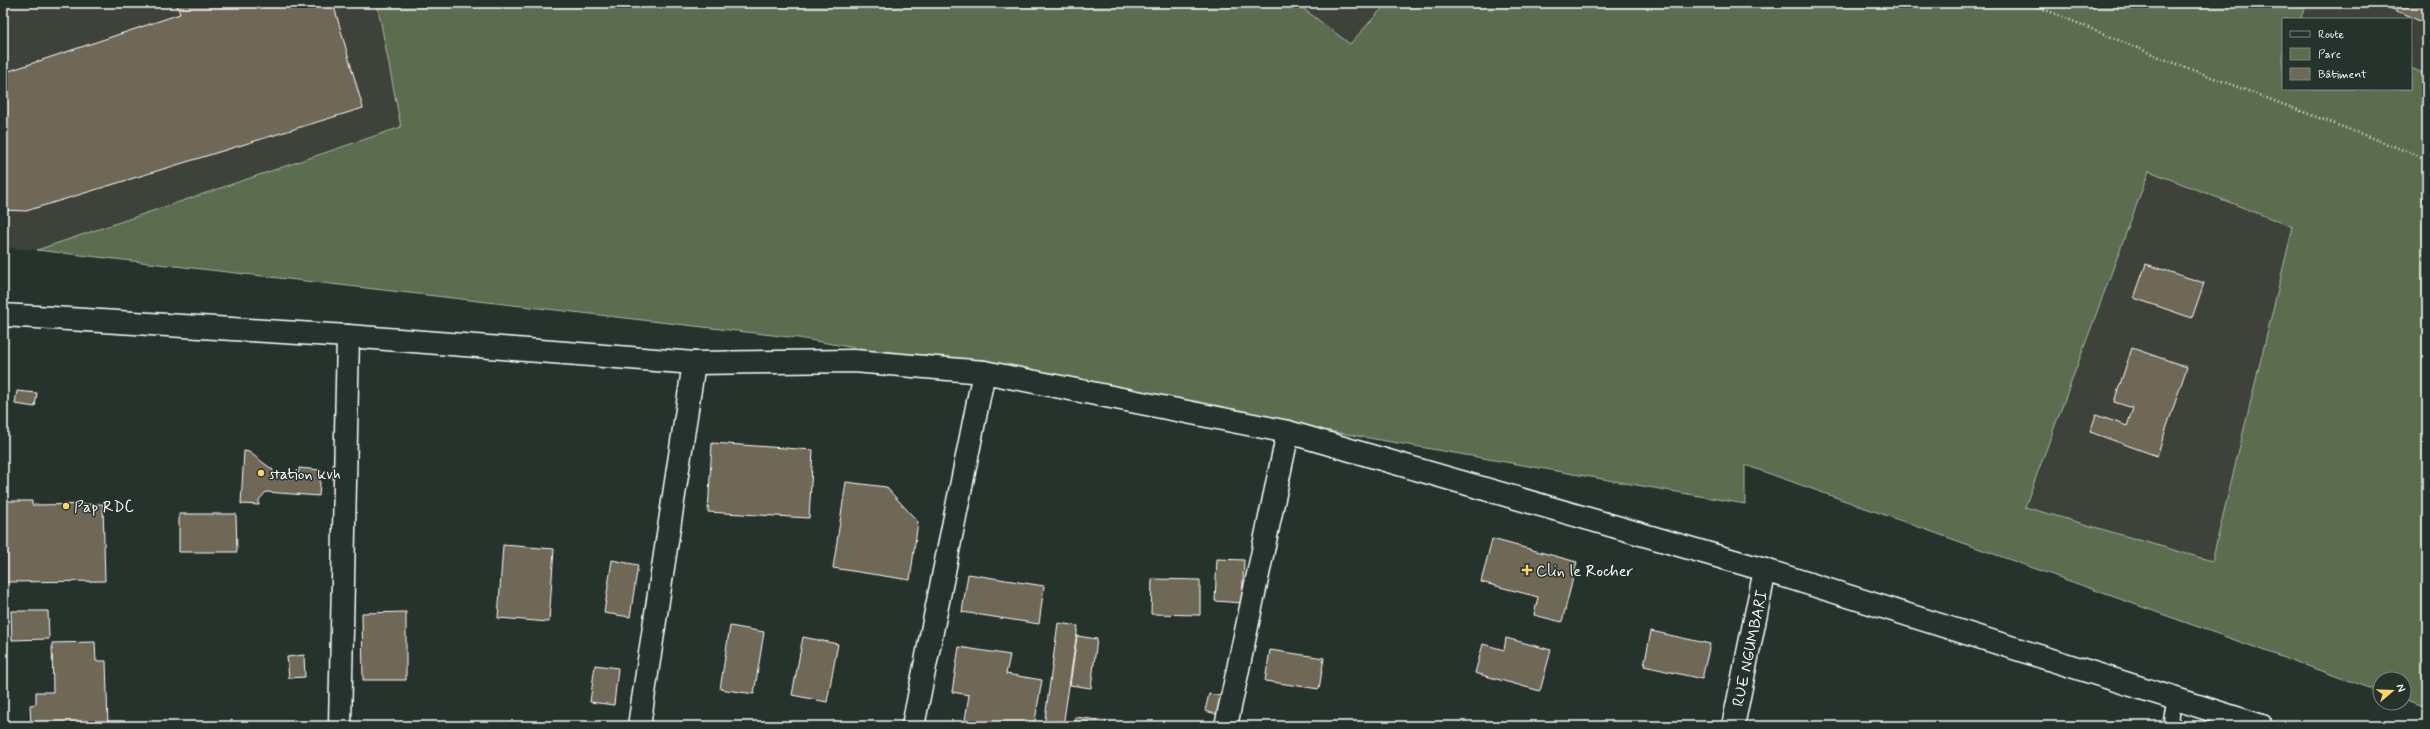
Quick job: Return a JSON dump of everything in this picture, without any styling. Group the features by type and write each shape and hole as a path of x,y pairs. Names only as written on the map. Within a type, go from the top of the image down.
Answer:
{"main road":[{"path":"3,315 348,336 694,363 854,361 984,372 1288,432 1765,570 2262,726"},
{"path":"340,726 348,336"},
{"path":"639,726 694,363"},
{"path":"913,726 984,372"},
{"path":"1226,726 1288,432"},
{"name":"RUE NGUMBARI","path":"1733,726 1765,570"}],"lane":[{"path":"2170,726 2175,698"}],"path":[{"path":"2029,3 2164,59 2427,159"}],"shaded area":[{"path":"3,3 377,3 402,126 37,250 3,247"},
{"path":"1296,3 1387,3 1350,44"},
{"path":"2307,3 2427,3 2427,75 2412,68 2412,18 2301,18"},
{"path":"2149,170 2293,227 2212,562 2025,508"}],"green space":[{"path":"377,3 1296,3 1350,44 1387,3 2307,3 2301,17 2302,18 2282,18 2282,90 2412,90 2412,68 2427,75 2427,709 2412,703 2412,671 2372,671 2372,689 1745,465 1745,504 798,338 37,250 401,127","holes":["2149,171 2293,227 2212,561 2025,507"]}],"building":[{"path":"176,3 333,3 363,108 26,211 3,210 3,73 180,14"},
{"path":"2387,3 2427,3 2427,24 2385,6"},
{"path":"2146,264 2204,283 2192,318 2134,298"},
{"path":"2132,348 2187,367 2157,456 2090,432 2096,415 2127,426 2133,408 2114,402"},
{"path":"17,391 37,393 35,407 15,404"},
{"path":"712,443 813,450 809,518 708,512"},
{"path":"244,451 249,452 273,470 272,474 298,476 299,468 321,470 319,496 266,492 259,500 259,505 241,504"},
{"path":"846,482 886,487 918,522 910,580 833,568"},
{"path":"3,501 32,501 32,505 103,504 105,581 3,582"},
{"path":"179,514 236,514 237,552 179,552"},
{"path":"1492,539 1577,562 1562,622 1534,615 1538,597 1481,582"},
{"path":"503,545 554,549 549,622 498,618"},
{"path":"1217,559 1244,560 1242,603 1215,601"},
{"path":"612,560 638,565 630,617 604,613"},
{"path":"968,574 1044,586 1039,624 962,612"},
{"path":"1152,579 1200,580 1200,615 1151,614"},
{"path":"11,611 48,611 49,639 12,640"},
{"path":"406,612 406,680 363,680 362,613"},
{"path":"1058,623 1078,626 1063,726 1044,726"},
{"path":"730,626 764,632 754,694 720,689"},
{"path":"1651,631 1710,644 1702,679 1644,666"},
{"path":"1077,636 1097,639 1091,688 1070,685"},
{"path":"803,637 838,644 827,702 792,695"},
{"path":"1506,638 1551,650 1540,691 1475,673 1483,644 1504,650"},
{"path":"95,642 96,661 106,661 108,726 31,726 30,705 36,704 36,692 53,692 52,643"},
{"path":"959,647 1010,655 1006,674 1042,680 1034,726 964,726 969,695 952,692"},
{"path":"1270,650 1324,658 1319,689 1265,681"},
{"path":"304,655 305,677 289,678 287,657"},
{"path":"595,665 618,668 614,705 590,702"},
{"path":"1209,694 1221,696 1217,714 1205,711"},
{"path":"1075,717 1106,721 1105,726 1074,726"}],"place":[{"name":"station kvh","path":"261,473"},
{"name":"Pap RDC","path":"66,506"},
{"name":"Clin le Rocher","path":"1527,570"}]}
